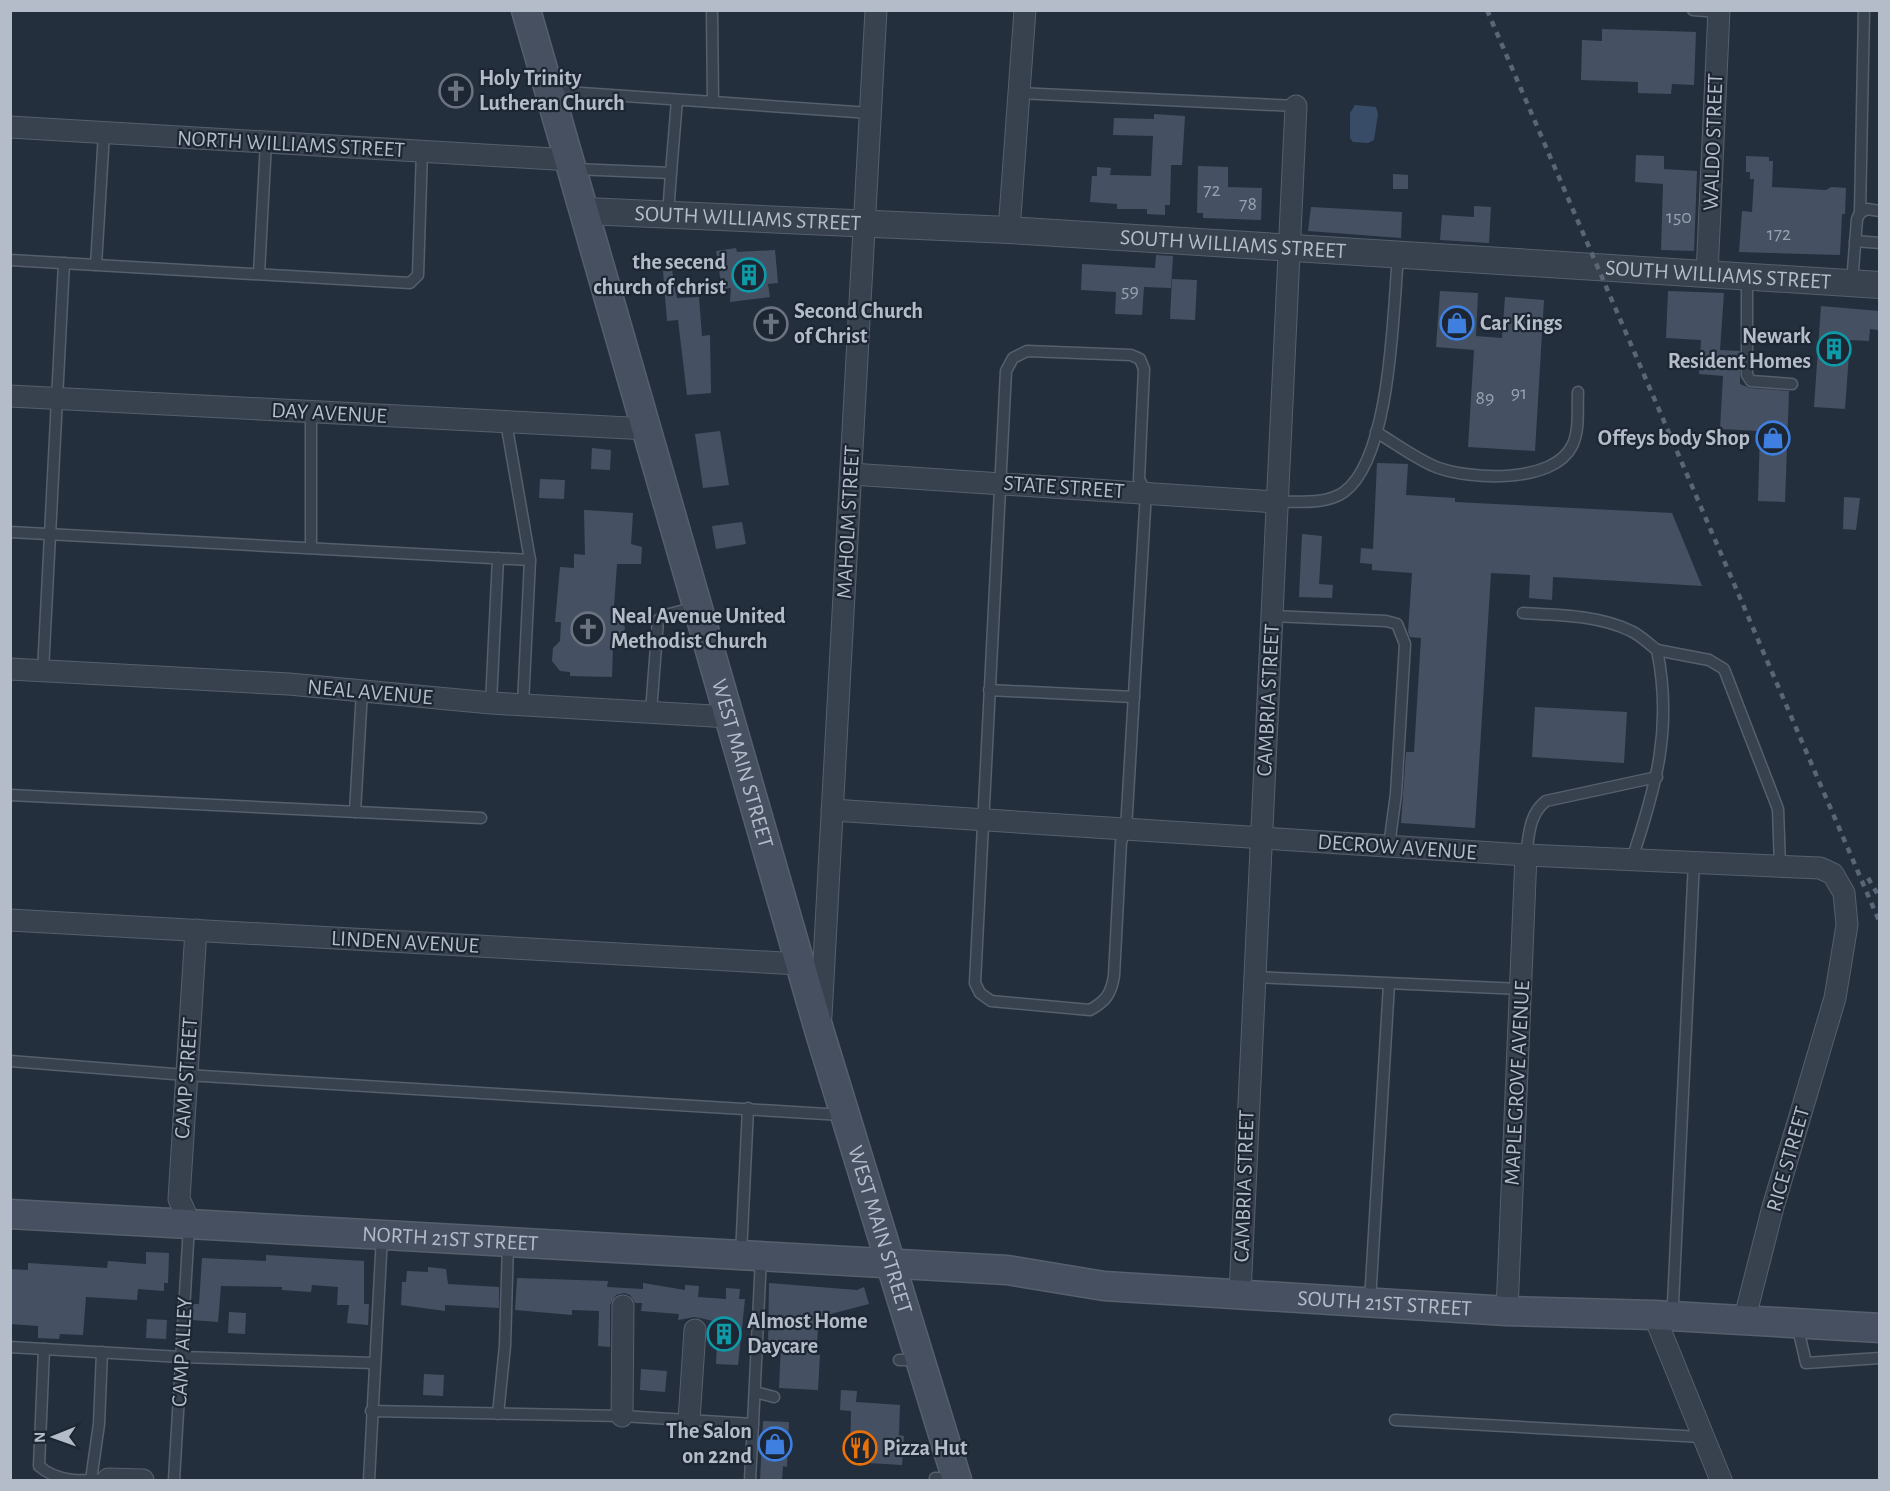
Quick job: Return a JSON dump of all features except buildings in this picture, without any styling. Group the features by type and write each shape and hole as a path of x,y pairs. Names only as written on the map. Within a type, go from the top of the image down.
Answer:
{"main road":[{"name":"WEST MAIN STREET","path":"526,10 573,164 820,1033 891,1265 910,1360 950,1479"},
{"name":"NORTH 21ST STREET","path":"10,1214 891,1265"},
{"name":"SOUTH 21ST STREET","path":"891,1265 1007,1270 1104,1286 1507,1311 1654,1315 1880,1328"}],"street":[{"name":"MAHOLM STREET","path":"820,1033 876,10"},
{"path":"1009,230 1025,10"},
{"name":"WALDO STREET","path":"1707,273 1719,11"},
{"name":"CAMBRIA STREET","path":"1240,1294 1253,977 1262,838 1296,106"},
{"name":"NORTH WILLIAMS STREET","path":"10,128 422,151 573,164"},
{"name":"SOUTH WILLIAMS STREET","path":"586,211 1009,230 1880,285"},
{"name":"DAY AVENUE","path":"10,396 648,429"},
{"name":"STATE STREET","path":"851,474 1003,482 1277,502"},
{"name":"NEAL AVENUE","path":"10,669 289,684 491,703 730,717"},
{"name":"DECROW AVENUE","path":"832,810 1526,855 1820,868 1833,874 1844,893 1847,925 1835,998"},
{"name":"MAPLE GROVE AVENUE","path":"1507,1311 1526,855"},
{"name":"LINDEN AVENUE","path":"10,920 800,964"},
{"name":"CAMP STREET","path":"189,1224 179,1199 196,930"},
{"name":"RICE STREET","path":"1744,1321 1773,1207 1835,998"},
{"path":"622,1416 623,1306"},
{"path":"1654,1315 1721,1480"},
{"path":"689,1420 695,1330"},
{"path":"99,1480 143,1480"}],"lane":[{"path":"712,10 713,102"},
{"path":"1693,10 1719,11"},
{"path":"1852,284 1860,213 1864,10"},
{"path":"551,91 870,113"},
{"path":"1018,93 1296,106"},
{"path":"668,215 677,100"},
{"path":"96,265 104,133"},
{"path":"259,274 266,142"},
{"path":"10,260 410,283 418,275 422,151"},
{"path":"573,164 670,173"},
{"path":"1860,213 1867,209 1880,211"},
{"path":"1855,242 1880,243"},
{"path":"1277,502 1325,499 1344,492 1356,481 1376,432 1391,348 1398,256"},
{"path":"43,671 64,263"},
{"path":"1747,276 1747,375 1751,381 1792,384"},
{"path":"1027,351 1131,355 1140,359 1144,369 1138,479 1146,492 1126,829 1121,842 1111,991 1104,1002 1090,1010 991,1001 980,993 975,983 975,968 989,690 1003,482 1006,371 1013,358 1027,351"},
{"path":"1376,432 1436,467 1511,476 1547,469 1570,449 1576,435 1578,392"},
{"path":"311,412 311,548"},
{"path":"506,422 530,560 523,704"},
{"path":"10,532 530,560"},
{"path":"491,703 498,558"},
{"path":"651,712 658,620 669,614 699,607"},
{"path":"1523,613 1569,616 1611,623 1632,631 1657,650 1709,660 1724,669 1778,808 1780,866"},
{"path":"1272,616 1386,621 1397,624 1404,644 1396,794 1389,846"},
{"path":"1632,859 1657,777 1663,730 1664,686 1657,650"},
{"path":"989,690 1134,696"},
{"path":"355,812 362,692"},
{"path":"1526,855 1531,824 1537,808 1546,801 1657,777"},
{"path":"10,795 481,819"},
{"path":"1654,1315 1673,1304 1694,861"},
{"path":"1253,977 1521,988"},
{"path":"1370,1302 1389,984"},
{"path":"10,1061 186,1075 845,1115"},
{"path":"748,1108 755,1392 750,1480"},
{"name":"CAMP ALLEY","path":"174,1480 189,1224"},
{"path":"369,1480 382,1236"},
{"path":"498,1414 505,1346 508,1243"},
{"path":"1797,1324 1806,1363 1880,1358"},
{"path":"10,1347 181,1357 374,1363"},
{"path":"44,1349 39,1466 51,1477 99,1480 102,1352"},
{"path":"755,1392 774,1397"},
{"path":"371,1412 622,1416 753,1424"},
{"path":"1395,1420 1702,1437"}],"water":[{"path":"1355,105 1376,107 1378,114 1374,140 1368,143 1353,142 1350,138 1350,113"}],"railway":[{"path":"1487,10 1880,923"},
{"path":"1868,878 1880,898"}],"place":[{"name":"Holy Trinity Lutheran Church","path":"456,91"},
{"name":"the secend church of christ","path":"749,275"},
{"name":"Car Kings","path":"1457,323"},
{"name":"Second Church of Christ","path":"771,324"},
{"name":"Newark Resident Homes","path":"1834,349"},
{"name":"Offeys body Shop","path":"1773,438"},
{"name":"Neal Avenue United Methodist Church","path":"588,629"},
{"name":"Almost Home Daycare","path":"724,1334"},
{"name":"The Salon on 22nd","path":"775,1444"},
{"name":"Pizza Hut","path":"860,1448"}]}
